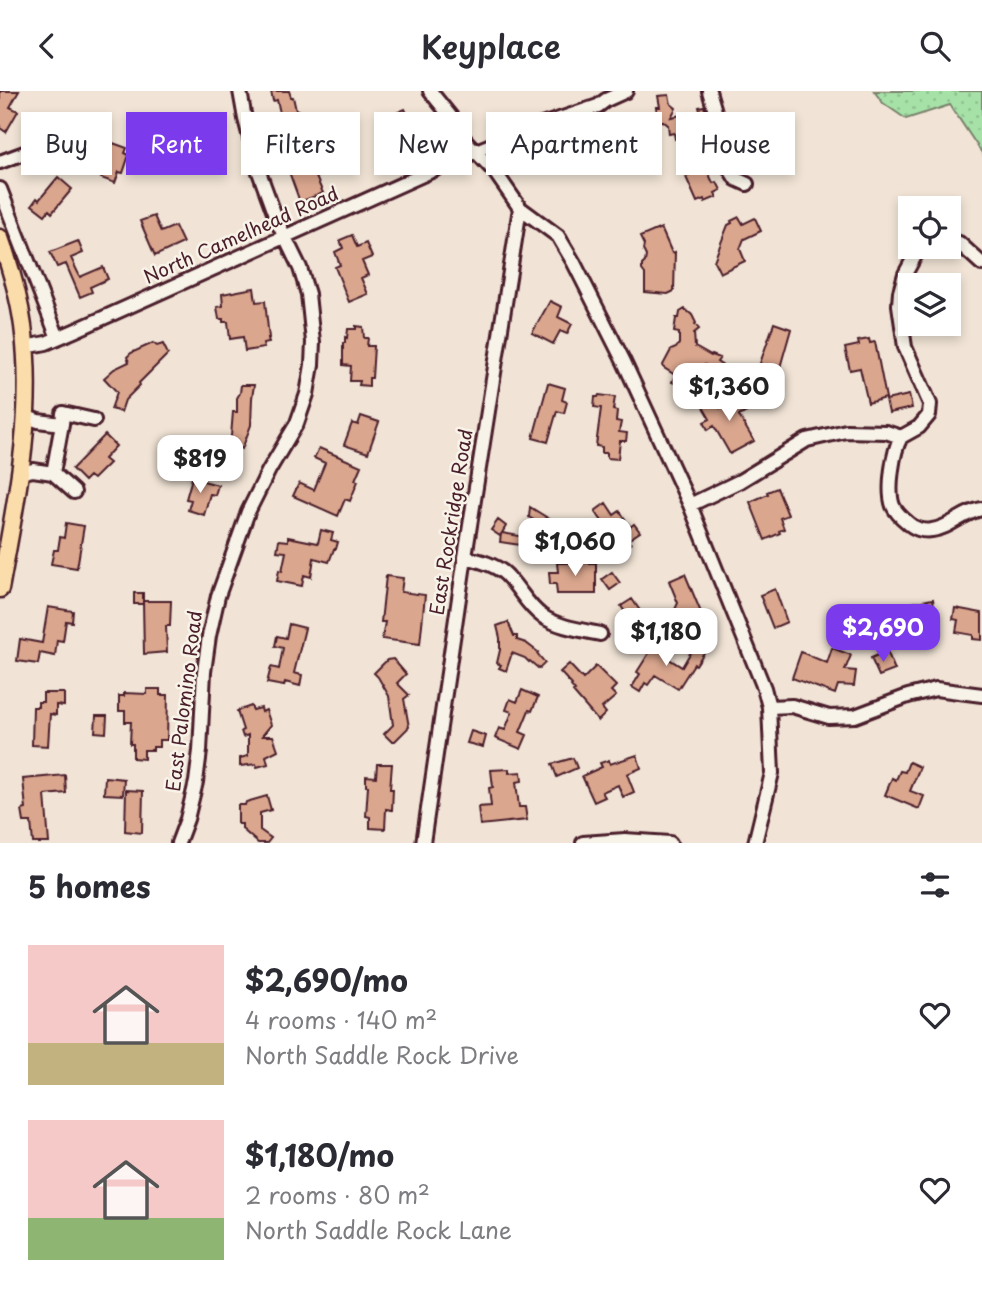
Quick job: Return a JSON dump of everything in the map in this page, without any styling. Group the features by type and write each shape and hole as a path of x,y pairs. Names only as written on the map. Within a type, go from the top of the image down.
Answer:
{"main road":[{"path":"0,238 17,295 25,347 26,388 20,473 0,589"}],"street":[{"name":"East Palomino Road","path":"178,843 196,782 204,672 218,596 248,512 297,423 309,385 312,365 313,342 308,294 300,268 259,172 240,91"},
{"path":"430,91 451,117 463,138 495,172 520,208 558,236 624,362 690,505 769,706 772,773 755,843"},
{"name":"North Camelhead Road","path":"25,347 58,338 476,151 539,125 598,106 606,95 626,91"},
{"path":"709,91 720,106 729,155 743,173 747,184 736,179 723,158 717,118 709,91"},
{"path":"0,162 21,154"},
{"path":"0,189 58,338"},
{"name":"East Rockridge Road","path":"423,843 520,208"},
{"path":"961,245 982,264"},
{"path":"913,259 905,274 899,305 905,347 930,404 929,415 919,427 901,437 897,443 891,475 894,509 909,525 933,530 973,510 982,509"},
{"path":"53,473 64,413 94,420"},
{"path":"25,416 62,425"},
{"path":"690,505 740,481 807,440 846,431 886,432 901,437"},
{"path":"20,473 33,470 53,473 74,492"},
{"path":"465,557 499,569 509,576 534,609 545,618 574,629 600,634"},
{"path":"769,706 792,706 830,717 855,716 908,696 936,689 982,695"},
{"path":"583,843 625,840 670,843"}],"green space":[{"path":"874,91 982,91 982,153 950,105 906,119 883,103"}],"building":[{"path":"0,91 19,91 10,107 18,111 6,132 0,128"},
{"path":"271,91 289,91 298,112 280,112 277,100 273,101"},
{"path":"669,95 671,104 676,108 671,117 676,116 676,139 674,133 669,134 668,125 662,121 662,112 657,112 656,107 660,107 658,96"},
{"path":"113,143 126,148 126,164 115,183 101,178 102,175 112,175"},
{"path":"290,175 321,175 316,177 323,193 300,202"},
{"path":"709,175 721,190 715,193 717,197 697,202 686,177"},
{"path":"58,177 72,189 52,213 49,210 45,215 32,205"},
{"path":"154,216 161,232 175,226 183,243 155,256 140,221"},
{"path":"739,217 743,224 755,218 761,231 744,239 740,249 745,261 720,273 714,261 728,225"},
{"path":"661,228 672,253 675,252 674,291 668,294 645,292 645,274 642,270 646,256 640,237"},
{"path":"352,235 357,247 366,243 372,257 362,261 368,275 361,278 368,294 349,302 335,267 340,265 335,252 343,248 340,240"},
{"path":"78,241 83,253 71,258 80,277 103,267 108,279 90,287 92,292 80,297 66,264 57,267 50,252"},
{"path":"254,288 256,302 265,301 269,343 263,344 264,348 245,351 243,337 230,339 228,322 219,319 217,307 223,306 222,294"},
{"path":"550,301 562,307 558,317 572,324 567,334 560,331 553,344 532,333"},
{"path":"685,309 692,315 699,329 694,333 695,347 720,358 717,362 726,368 717,368 715,371 705,365 703,369 697,366 689,384 679,385 672,382 675,375 663,365 671,350 679,344 679,333 674,332 676,318 679,318 680,312"},
{"path":"774,323 791,329 777,378 757,372"},
{"path":"356,326 363,327 364,338 368,338 367,346 374,346 369,386 359,385 360,381 350,381 351,366 343,365 345,337 347,338 348,329 356,329"},
{"path":"869,339 870,343 875,342 886,398 868,403 860,368 850,370 845,348 859,345 858,341"},
{"path":"153,343 157,346 163,344 168,354 125,400 121,412 111,409 117,392 104,378 114,369 129,362 127,357 131,353"},
{"path":"548,383 565,388 562,400 567,402 564,413 557,411 548,442 533,438"},
{"path":"241,385 254,385 251,425 242,449 228,444"},
{"path":"909,395 912,408 889,413 886,400"},
{"path":"742,396 750,410 739,416 754,441 730,454 714,426 708,430 704,422 710,419 703,407 706,405 704,401 712,397 720,408"},
{"path":"595,397 615,397 613,410 617,411 616,421 621,422 619,432 627,433 626,441 620,441 618,459 607,458 607,453 602,453 602,447 596,446 601,408 594,407"},
{"path":"361,416 379,422 368,453 344,445 352,423 358,425"},
{"path":"105,435 116,446 104,459 109,463 93,479 89,476 84,481 72,469"},
{"path":"319,448 361,466 350,501 345,499 338,516 293,496 299,483 314,490 325,463 314,458"},
{"path":"192,478 218,485 215,495 210,494 204,515 188,510 191,500 186,499"},
{"path":"777,488 788,515 780,518 784,529 765,540 750,502"},
{"path":"606,503 614,515 620,511 630,527 634,524 640,532 628,540 631,544 622,550 595,511"},
{"path":"530,507 551,520 533,551 527,546 500,542 501,534 500,536 491,530 498,520 506,526 502,533 525,537 535,521 529,517"},
{"path":"66,523 84,526 77,568 51,564 54,550 58,550 60,537 64,538"},
{"path":"321,530 333,533 331,540 338,542 329,562 314,558 311,577 304,575 302,586 277,581 286,552 277,551 279,540 288,541 288,537 318,543"},
{"path":"573,560 596,563 596,594 557,594 556,584 550,584 549,572 558,572 557,563 573,563"},
{"path":"612,572 620,583 610,590 602,579"},
{"path":"685,574 702,615 709,618 703,633 671,618 678,603 669,581"},
{"path":"386,576 403,578 401,592 425,595 420,644 382,639"},
{"path":"775,589 787,622 773,628 760,595"},
{"path":"134,593 143,593 143,604 134,604"},
{"path":"632,599 641,612 629,618 621,606"},
{"path":"933,599 935,614 928,616 930,628 924,629 925,636 915,638 913,629 910,630 907,611 912,610 911,603"},
{"path":"143,601 171,601 170,626 166,626 167,652 144,654"},
{"path":"48,607 73,611 72,622 66,621 63,641 57,640 55,656 40,653 38,664 17,661 20,639 42,643"},
{"path":"955,608 982,613 982,640 973,639 973,635 956,632 958,620 953,619"},
{"path":"508,622 517,640 538,652 545,663 539,669 525,658 512,653 506,671 499,668 501,665 497,663 500,638 497,626"},
{"path":"289,624 305,628 294,673 302,675 300,686 285,682 284,686 267,683 271,667 279,669 283,648 275,646 277,636 286,638"},
{"path":"654,645 669,654 666,657 682,667 695,645 705,651 678,689 655,675 648,685 645,683 640,692 632,687 640,674 637,672"},
{"path":"832,648 851,655 845,670 856,671 854,686 838,685 835,694 792,678 801,652 827,663"},
{"path":"887,651 895,670 879,676 871,658"},
{"path":"393,659 406,674 397,683 409,695 404,699 409,727 395,741 391,741 384,734 393,725 389,696 374,673 387,660"},
{"path":"569,664 583,679 596,666 616,686 611,691 616,696 602,708 606,713 598,721 560,672"},
{"path":"147,689 160,689 160,695 168,695 167,740 159,740 159,747 153,747 153,750 144,750 144,759 133,758 133,744 130,744 131,722 125,722 125,711 119,711 119,696 124,696 124,693 147,694"},
{"path":"522,690 538,697 520,732 527,735 521,749 495,738 499,728 505,730 512,712 506,710 510,699 517,702"},
{"path":"43,693 64,693 64,706 56,705 56,715 50,714 48,746 32,745 33,707 38,707 38,702 43,702"},
{"path":"251,706 253,710 266,710 271,725 262,736 273,736 278,750 266,756 268,764 257,767 256,764 240,766 240,758 248,756 248,735 243,737 237,711"},
{"path":"96,716 107,716 106,733 95,732"},
{"path":"471,731 486,736 483,747 467,743"},
{"path":"637,755 641,768 627,774 634,792 623,797 618,785 602,792 605,797 594,802 582,776 602,767 600,763 609,760 610,764"},
{"path":"573,758 577,768 557,777 552,764"},
{"path":"909,762 920,767 910,791 924,796 919,809 885,795 892,778 896,780 900,771 905,772"},
{"path":"377,764 392,764 392,810 386,809 385,829 370,828 370,817 366,816 366,776 376,777"},
{"path":"509,769 509,773 521,772 522,781 516,782 519,807 525,807 527,820 480,825 478,807 491,806 491,770"},
{"path":"65,775 66,793 45,795 49,843 33,843 31,822 24,822 22,810 26,809 23,779"},
{"path":"105,777 124,779 123,795 104,794"},
{"path":"126,790 143,791 142,833 125,831"},
{"path":"267,796 271,810 260,813 260,830 271,838 267,843 258,843 242,829 242,824 238,824 238,805"}]}
